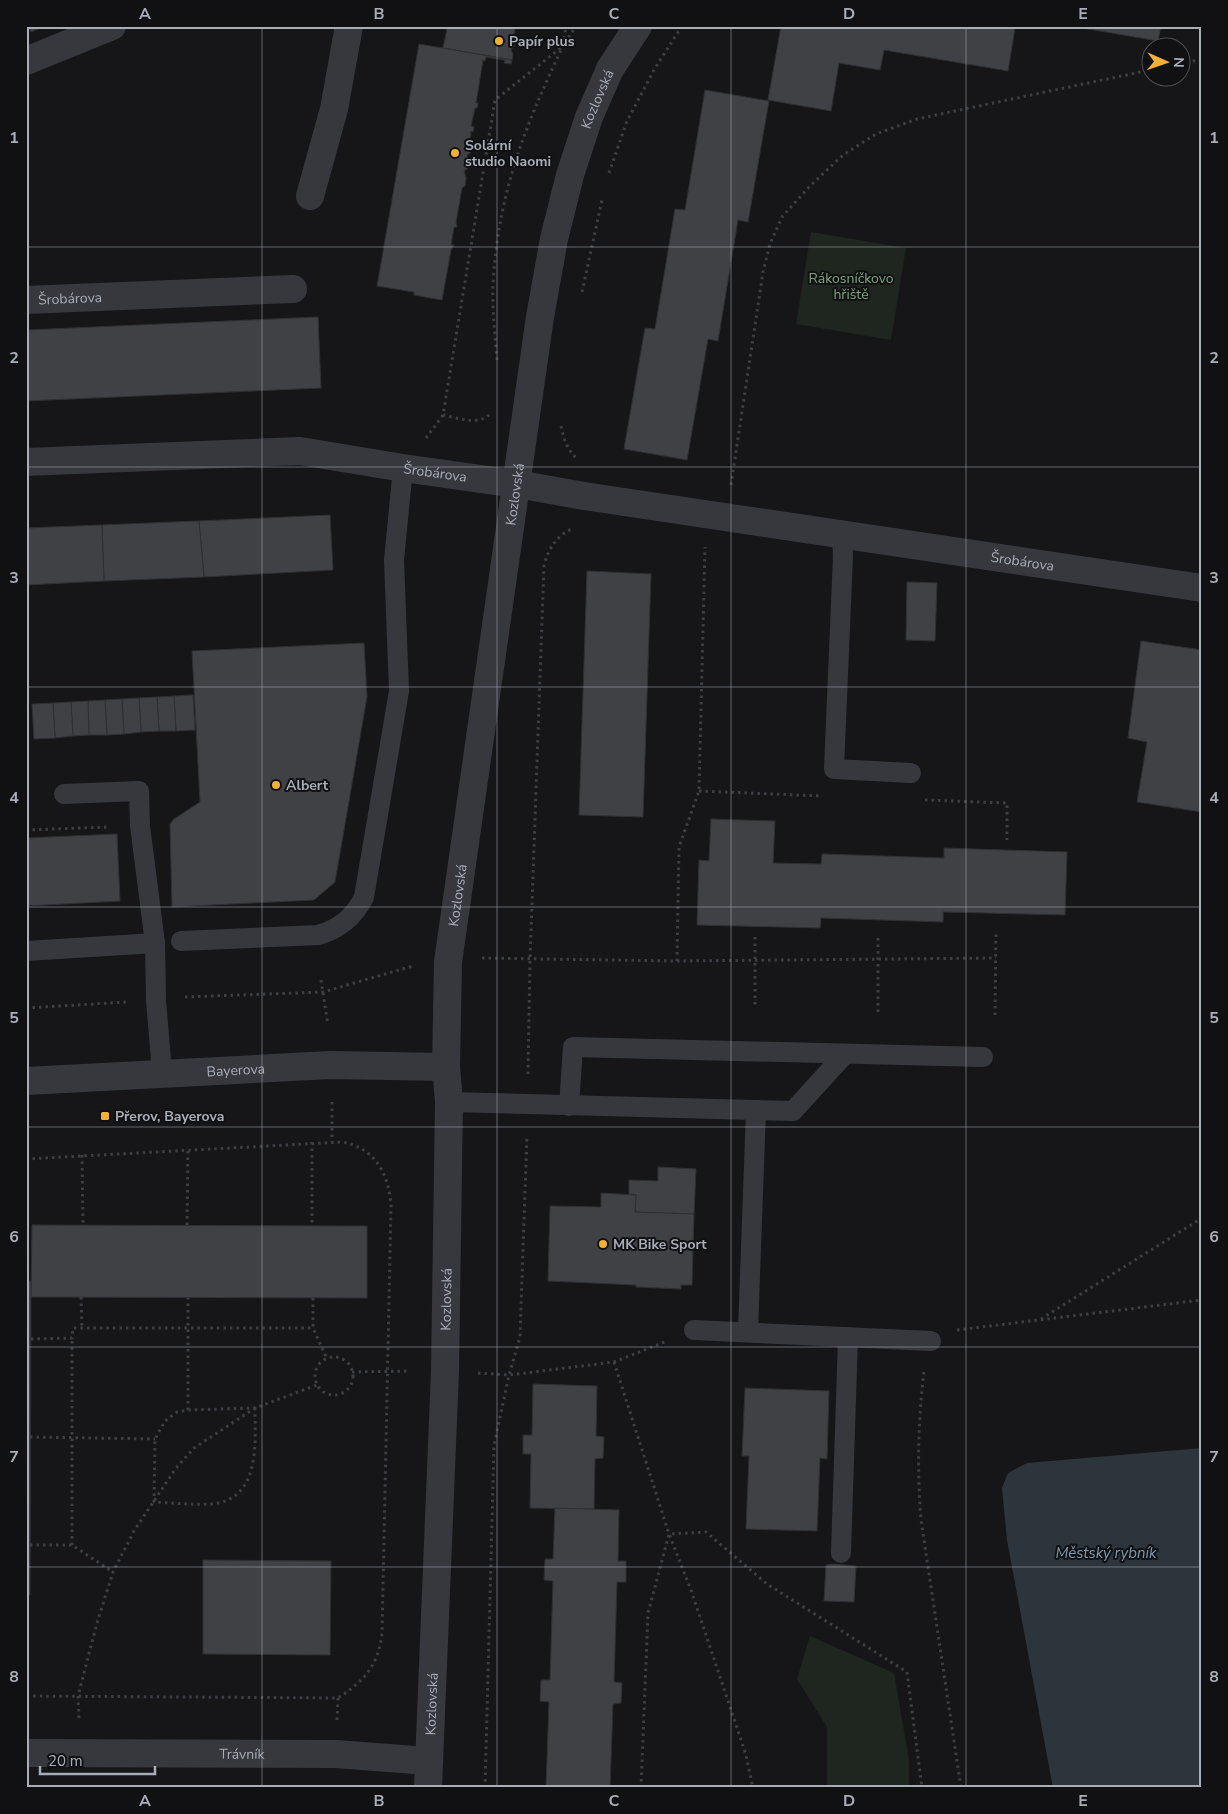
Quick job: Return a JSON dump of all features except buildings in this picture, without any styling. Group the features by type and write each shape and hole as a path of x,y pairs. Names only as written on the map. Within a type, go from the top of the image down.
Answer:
{"street":[{"path":"26,61 112,26"},
{"path":"310,196 334,109 349,26"},
{"name":"Kozlovská","path":"428,1788 445,1372 449,1102 446,1067 448,962 540,317 554,239 570,175 589,117 610,69 638,26"},
{"name":"Šrobárova","path":"26,300 293,289"},
{"name":"Šrobárova","path":"26,462 300,451 584,496 1202,588"},
{"name":"Bayerova","path":"26,1081 330,1064 446,1067"},
{"name":"Trávník","path":"26,1753 336,1754 428,1761"}],"lane":[{"path":"181,941 318,935 336,928 352,917 364,897 398,691 394,560 403,468"},
{"path":"842,534 834,769 911,773"},
{"path":"64,794 139,791 140,826 154,944 162,1072"},
{"path":"26,951 154,944"},
{"path":"569,1106 573,1047 983,1057"},
{"path":"449,1102 793,1111 845,1054"},
{"path":"748,1332 756,1110"},
{"path":"694,1330 931,1341"},
{"path":"841,1553 848,1337"}],"path":[{"path":"403,468 443,415 496,100 563,46 566,26"},
{"path":"497,361 493,286 500,216 511,173 525,131 563,46 576,26"},
{"path":"608,177 627,121 655,68 682,26"},
{"path":"726,516 763,272 770,244 782,217 810,186 844,155 876,134 917,119 1140,72"},
{"path":"580,300 603,195"},
{"path":"443,415 474,421 486,418 491,413"},
{"path":"486,1788 494,1445 509,1375 520,1337 528,1104 530,960 544,564 551,545 564,532 580,523 589,466 571,454 559,420"},
{"path":"677,961 679,847 700,791 706,542"},
{"path":"26,830 140,826"},
{"path":"995,1016 996,931"},
{"path":"878,935 878,1012"},
{"path":"755,937 755,1008"},
{"path":"482,958 677,961 996,958"},
{"path":"184,997 323,992 413,966"},
{"path":"321,980 328,1025"},
{"path":"26,1008 128,1002"},
{"path":"332,1102 332,1142"},
{"path":"312,1142 312,1226"},
{"path":"26,1159 312,1142 351,1143 372,1157 383,1171 389,1186 392,1206 382,1634 380,1649 375,1662 357,1686 338,1698 26,1696"},
{"path":"187,1225 188,1150"},
{"path":"82,1155 83,1225"},
{"path":"1039,1320 1202,1218"},
{"path":"81,1297 82,1328"},
{"path":"188,1298 188,1410"},
{"path":"313,1298 314,1328 327,1358"},
{"path":"961,1788 927,1568 918,1482 920,1404 927,1353 931,1341 941,1332 1202,1300"},
{"path":"72,1545 72,1328 314,1328"},
{"path":"475,1373 509,1375 614,1362 694,1330"},
{"path":"30,1339 72,1338"},
{"path":"327,1358 339,1358 346,1361 352,1372 351,1384 343,1393 331,1395 325,1393 317,1384 316,1372 318,1367 327,1358"},
{"path":"614,1362 669,1534 692,1590 746,1756 753,1788"},
{"path":"352,1372 416,1371"},
{"path":"80,1723 78,1696 97,1623 113,1572 134,1532 176,1468 194,1448 255,1408 317,1384"},
{"path":"154,1502 154,1439 165,1421 177,1412 188,1410 255,1408"},
{"path":"154,1502 214,1504 229,1499 242,1488 251,1474 254,1458 255,1408"},
{"path":"30,1437 154,1439"},
{"path":"669,1534 706,1532 767,1584 907,1672 922,1788"},
{"path":"641,1788 648,1613 669,1534"},
{"path":"30,1545 72,1545 113,1572"},
{"path":"337,1726 338,1698"}],"green space":[{"name":"Rákosníčkovo hřiště","path":"811,232 906,248 891,340 796,324"},
{"path":"810,1636 894,1673 909,1760 909,1788 827,1788 827,1727 797,1679"}],"water":[{"name":"Městský rybník","path":"1202,1448 1202,1788 1053,1788 1007,1540 1002,1488 1008,1473 1027,1463"}],"place":[{"name":"Papír plus","path":"499,41"},
{"name":"Solární studio Naomi","path":"455,153"},
{"name":"Albert","path":"276,785"},
{"name":"Přerov, Bayerova","path":"105,1116"},
{"name":"MK Bike Sport","path":"603,1244"}]}
